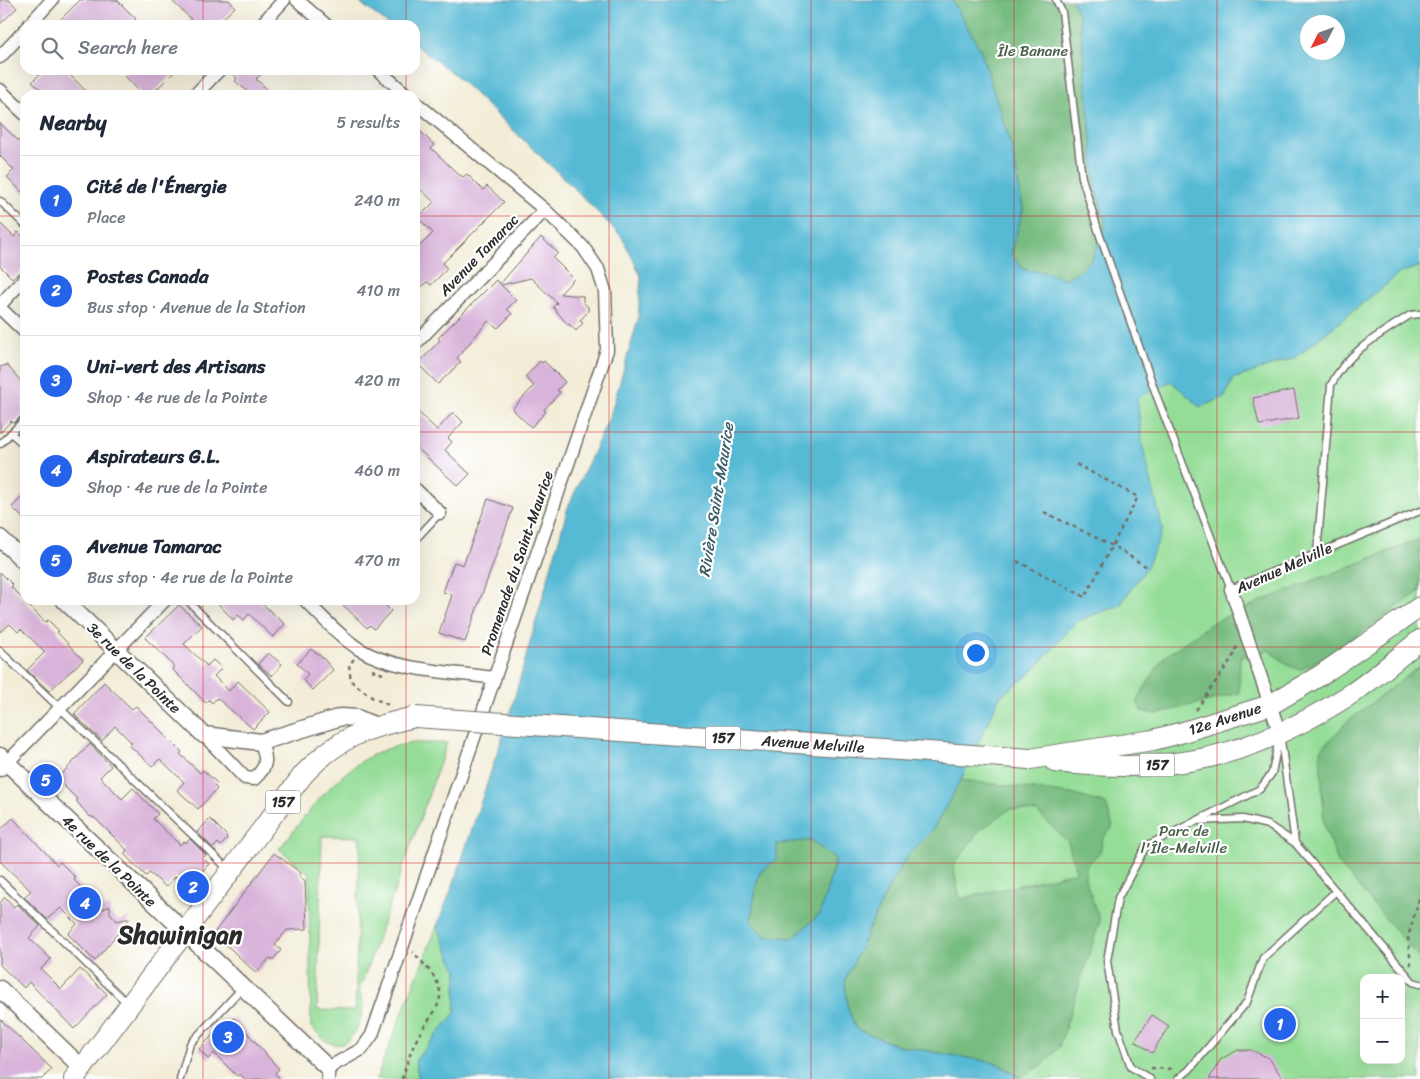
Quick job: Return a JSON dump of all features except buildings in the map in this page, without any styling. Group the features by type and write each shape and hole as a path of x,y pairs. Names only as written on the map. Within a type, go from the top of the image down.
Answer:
{"main road":[{"name":"157","path":"1270,705 1322,675 1420,607"},
{"name":"Avenue Melville","path":"415,717 1030,759 1102,767 1179,764 1233,752 1280,734 1349,695 1420,640"},
{"name":"12e Avenue","path":"1180,733 1270,705"},
{"name":"157","path":"78,1074 184,932 322,754 340,742 376,726 415,717"},
{"name":"Avenue Melville","path":"1030,759 1180,733"}],"street":[{"path":"34,20 52,0"},
{"path":"266,20 284,0"},
{"path":"297,0 320,20"},
{"path":"0,57 20,35"},
{"path":"201,90 214,75"},
{"path":"384,75 400,90"},
{"path":"0,90 20,109"},
{"name":"Promenade du Saint-Maurice","path":"328,1073 362,1050 372,1035 406,943 494,678 607,350 605,291 598,269 583,247 545,210 420,106"},
{"name":"Avenue Tamarac","path":"420,339 545,210"},
{"path":"20,284 0,306 20,327"},
{"path":"420,494 440,513"},
{"path":"0,538 20,557"},
{"name":"Avenue Melville","path":"1231,589 1280,734"},
{"name":"3e rue de la Pointe","path":"69,605 204,735 245,778 254,779 265,769 267,760 261,742"},
{"path":"2,763 59,709 160,605"},
{"path":"309,605 342,636 377,658 394,663 494,678"},
{"path":"204,735 261,742 341,717 357,718 376,726"},
{"name":"4e rue de la Pointe","path":"2,763 243,987 328,1073"},
{"path":"0,989 78,1074"}],"lane":[{"path":"1056,0 1062,12 1082,178 1100,236 1157,397 1231,589"},
{"path":"0,201 20,220"},
{"path":"1317,554 1331,385 1339,370 1356,350 1410,315 1420,314"},
{"path":"0,444 20,424"},
{"path":"11,433 20,441"},
{"name":"Avenue Melville","path":"1231,589 1420,511"},
{"path":"420,535 440,513"},
{"path":"192,605 289,702"},
{"path":"0,650 59,709 231,872"},
{"path":"1150,1079 1130,1067 1118,1030 1107,961 1118,898 1146,846 1260,789 1272,772 1280,734"},
{"path":"1280,734 1295,843"},
{"path":"1196,821 1243,820 1268,825 1295,843 1413,982 1420,984"},
{"path":"0,880 129,1005"},
{"path":"1178,1079 1189,1070 1247,1002 1263,958 1336,891"},
{"path":"180,1079 190,1044 243,987"}],"path":[{"path":"1017,561 1085,597 1138,497 1074,463"},
{"path":"1044,512 1113,546 1147,567"},
{"path":"1180,733 1234,656 1238,641"},
{"path":"362,663 355,658 349,665 351,681 373,698 415,717"},
{"path":"370,668 377,674 387,674"},
{"path":"1413,982 1408,937 1420,896"},
{"path":"402,1079 409,1055 438,1004 440,994 432,976 406,943"},
{"path":"1130,1067 1189,1070"}],"green space":[{"name":"Île Banane","path":"952,0 1072,0 1080,17 1096,189 1106,223 1092,259 1081,270 1064,279 1045,272 1024,270 1011,255 1023,209 1011,145 980,49"},
{"name":"Parc de l'Île-Melville","path":"1420,266 1420,1079 1022,1079 858,955 961,780 1000,696 1031,673 1077,621 1120,605 1142,443 1137,398 1171,381 1200,407 1233,379 1296,357 1400,273"},
{"path":"1420,539 1420,591 1332,653 1300,670 1289,666 1269,650 1240,657 1239,693 1156,714 1141,711 1137,700 1164,657 1212,623 1259,602"},
{"path":"1420,666 1420,959 1338,863 1324,824 1320,750 1347,722"},
{"path":"413,743 447,743 359,991 363,1007 360,1020 349,1040 337,1045 327,1042 311,1027 309,873 279,849 321,797 336,782 370,756 390,748","holes":["322,836 360,837 355,1011 317,1010"]},
{"path":"961,780 1072,794 1106,804 1113,827 1103,838 1100,852 1086,866 1085,879 1100,921 1059,1047 1044,1064 1021,1077 996,1063 899,1046 856,1029 848,1009 845,980 890,884 910,853 932,831","holes":["1010,809 1037,812 1068,842 1076,872 960,899 953,866 980,830"]},
{"path":"811,840 836,858 820,914 793,938 765,936 751,923 754,894 760,872 776,859 777,844"},
{"path":"437,926 457,971 455,1013 415,1061 419,1079 376,1079"}],"water":[{"name":"Rivière Saint-Maurice","path":"356,0 952,0 980,49 1011,145 1023,209 1011,255 1024,270 1045,272 1064,279 1081,270 1092,259 1106,223 1096,189 1080,17 1072,0 1420,0 1420,266 1400,273 1296,357 1233,379 1225,397 1200,407 1171,381 1137,398 1142,443 1163,530 1147,567 1120,605 1077,621 1031,673 1000,696 961,780 932,831 910,853 890,884 845,980 848,1009 856,1029 899,1046 996,1063 1022,1079 419,1079 415,1061 455,1013 457,971 437,926 455,880 510,714 568,507 610,416 638,320 641,276 622,237 573,187 454,74 420,49 420,20 382,20","holes":["811,840 836,859 820,914 793,938 765,936 751,923 754,894 760,872 777,859 777,844"]}],"place":[{"name":"Avenue Tamarac","path":"46,780"},
{"name":"Postes Canada","path":"193,887"},
{"name":"Aspirateurs G.L.","path":"85,903"},
{"name":"Cité de l'Énergie","path":"1280,1024"},
{"name":"Uni-vert des Artisans","path":"228,1037"}],"district":[{"name":"Shawinigan","path":"180,934"}]}
